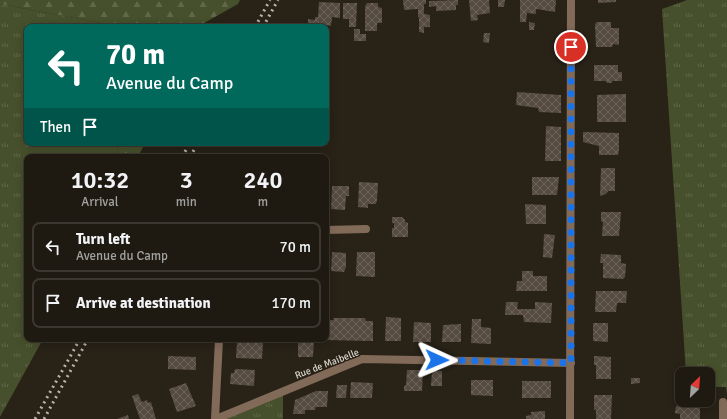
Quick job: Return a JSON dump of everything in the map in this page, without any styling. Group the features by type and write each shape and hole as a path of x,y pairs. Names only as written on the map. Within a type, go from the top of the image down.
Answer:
{"street":[{"path":"570,419 571,0"},
{"path":"329,230 366,230"},
{"path":"216,419 219,342"},
{"name":"Rue de Maibelle","path":"216,419 362,359 571,363"},
{"path":"723,402 723,419"}],"green space":[{"path":"0,0 240,0 238,4 202,24 106,24 0,4"},
{"path":"687,0 727,0 727,394 726,387 715,387 715,367 686,367 662,9"},
{"path":"0,4 106,24 24,24 24,146 120,146 116,154 24,154 24,342 41,342 0,417"},
{"path":"120,146 144,146 140,154 116,154"},
{"path":"283,391 283,419 216,419"}],"building":[{"path":"403,0 426,0 426,4 424,4 424,14 430,15 430,27 424,27 424,33 419,32 418,9 404,10"},
{"path":"458,0 456,10 436,11 436,6 429,7 429,1"},
{"path":"469,0 489,0 490,13 477,15 478,20 471,21"},
{"path":"498,0 505,0 504,7 498,7"},
{"path":"520,0 556,0 555,12 536,9 536,14 527,13 526,22 520,22"},
{"path":"598,0 616,0 616,2 598,3"},
{"path":"319,2 340,3 340,18 332,17 331,26 329,24 308,24 308,19 315,20 315,17 318,17"},
{"path":"343,3 357,3 356,27 349,27 349,19 343,19"},
{"path":"367,3 378,3 378,7 382,8 382,23 377,23 377,31 365,31 365,7"},
{"path":"529,22 535,23 534,30 529,30"},
{"path":"597,22 611,22 611,28 619,28 619,45 613,44 612,47 596,47 595,24"},
{"path":"354,29 360,29 360,34 366,34 366,41 354,41"},
{"path":"484,33 490,33 489,43 483,42"},
{"path":"594,65 618,65 618,72 622,72 622,81 612,81 612,83 607,83 606,81 594,81"},
{"path":"517,92 561,95 561,113 539,112 538,108 516,105"},
{"path":"626,94 626,122 597,122 597,95"},
{"path":"546,126 561,127 561,161 545,161"},
{"path":"583,132 619,133 618,155 599,155 599,146 583,142"},
{"path":"601,168 615,168 615,191 608,191 606,194 600,196"},
{"path":"532,177 559,177 557,195 532,195"},
{"path":"359,182 378,183 376,204 368,204 368,208 358,207"},
{"path":"332,186 349,186 349,196 346,196 345,210 331,209"},
{"path":"525,204 546,205 546,224 526,224"},
{"path":"601,212 621,212 619,236 602,236 603,222 601,221"},
{"path":"392,217 402,217 405,222 408,223 408,237 392,237 392,228 394,228 394,223 392,223"},
{"path":"544,234 555,235 552,258 543,257"},
{"path":"332,252 346,253 346,267 344,272 331,271"},
{"path":"357,252 375,252 375,277 356,276"},
{"path":"601,254 621,255 621,263 626,264 625,277 623,279 603,278 603,263 600,263"},
{"path":"522,271 533,271 533,276 547,276 547,291 516,291 517,281 522,281"},
{"path":"596,291 627,291 626,303 617,303 616,312 595,312"},
{"path":"506,302 518,302 517,309 535,309 535,302 552,303 551,323 524,322 523,315 505,315"},
{"path":"386,317 401,318 401,341 385,341"},
{"path":"333,318 365,318 366,321 373,321 373,341 329,340 329,320 334,320"},
{"path":"472,319 481,319 481,327 491,328 491,344 471,343"},
{"path":"414,322 431,323 431,342 413,342"},
{"path":"593,323 608,323 608,342 593,341"},
{"path":"461,324 461,342 442,342 443,325"},
{"path":"237,342 263,343 262,359 236,358"},
{"path":"298,342 314,342 313,357 300,358 298,356"},
{"path":"168,356 196,357 196,370 168,369"},
{"path":"594,356 611,357 611,379 596,379 596,365 594,365"},
{"path":"235,369 255,370 254,386 230,384 231,373 234,373"},
{"path":"407,370 423,370 422,391 404,391"},
{"path":"432,371 442,371 442,386 431,386"},
{"path":"631,378 640,378 640,383 631,384"},
{"path":"471,380 493,380 493,396 471,395"},
{"path":"522,381 551,381 551,398 522,398"},
{"path":"351,382 373,383 372,398 350,398"},
{"path":"186,383 196,406 177,412 169,389"},
{"path":"337,385 347,385 346,398 336,398"},
{"path":"316,391 328,391 327,407 316,407 315,410 305,410 305,414 293,414 295,400"},
{"path":"138,394 142,402 147,400 148,403 151,402 156,419 140,419 132,396"},
{"path":"594,395 612,395 611,419 596,419 596,410 594,410"},
{"path":"676,407 700,407 700,419 680,419 680,414 675,413"},
{"path":"545,411 545,419 526,419 526,416 531,415 531,412"},
{"path":"128,415 129,419 117,419"}],"railway":[{"path":"257,24 270,0"},
{"path":"265,24 278,0"},
{"path":"184,154 188,146"},
{"path":"192,154 196,146"},
{"path":"35,419 78,342"},
{"path":"44,419 86,342"}],"route":[{"path":"437,360 571,363 571,47"}]}
